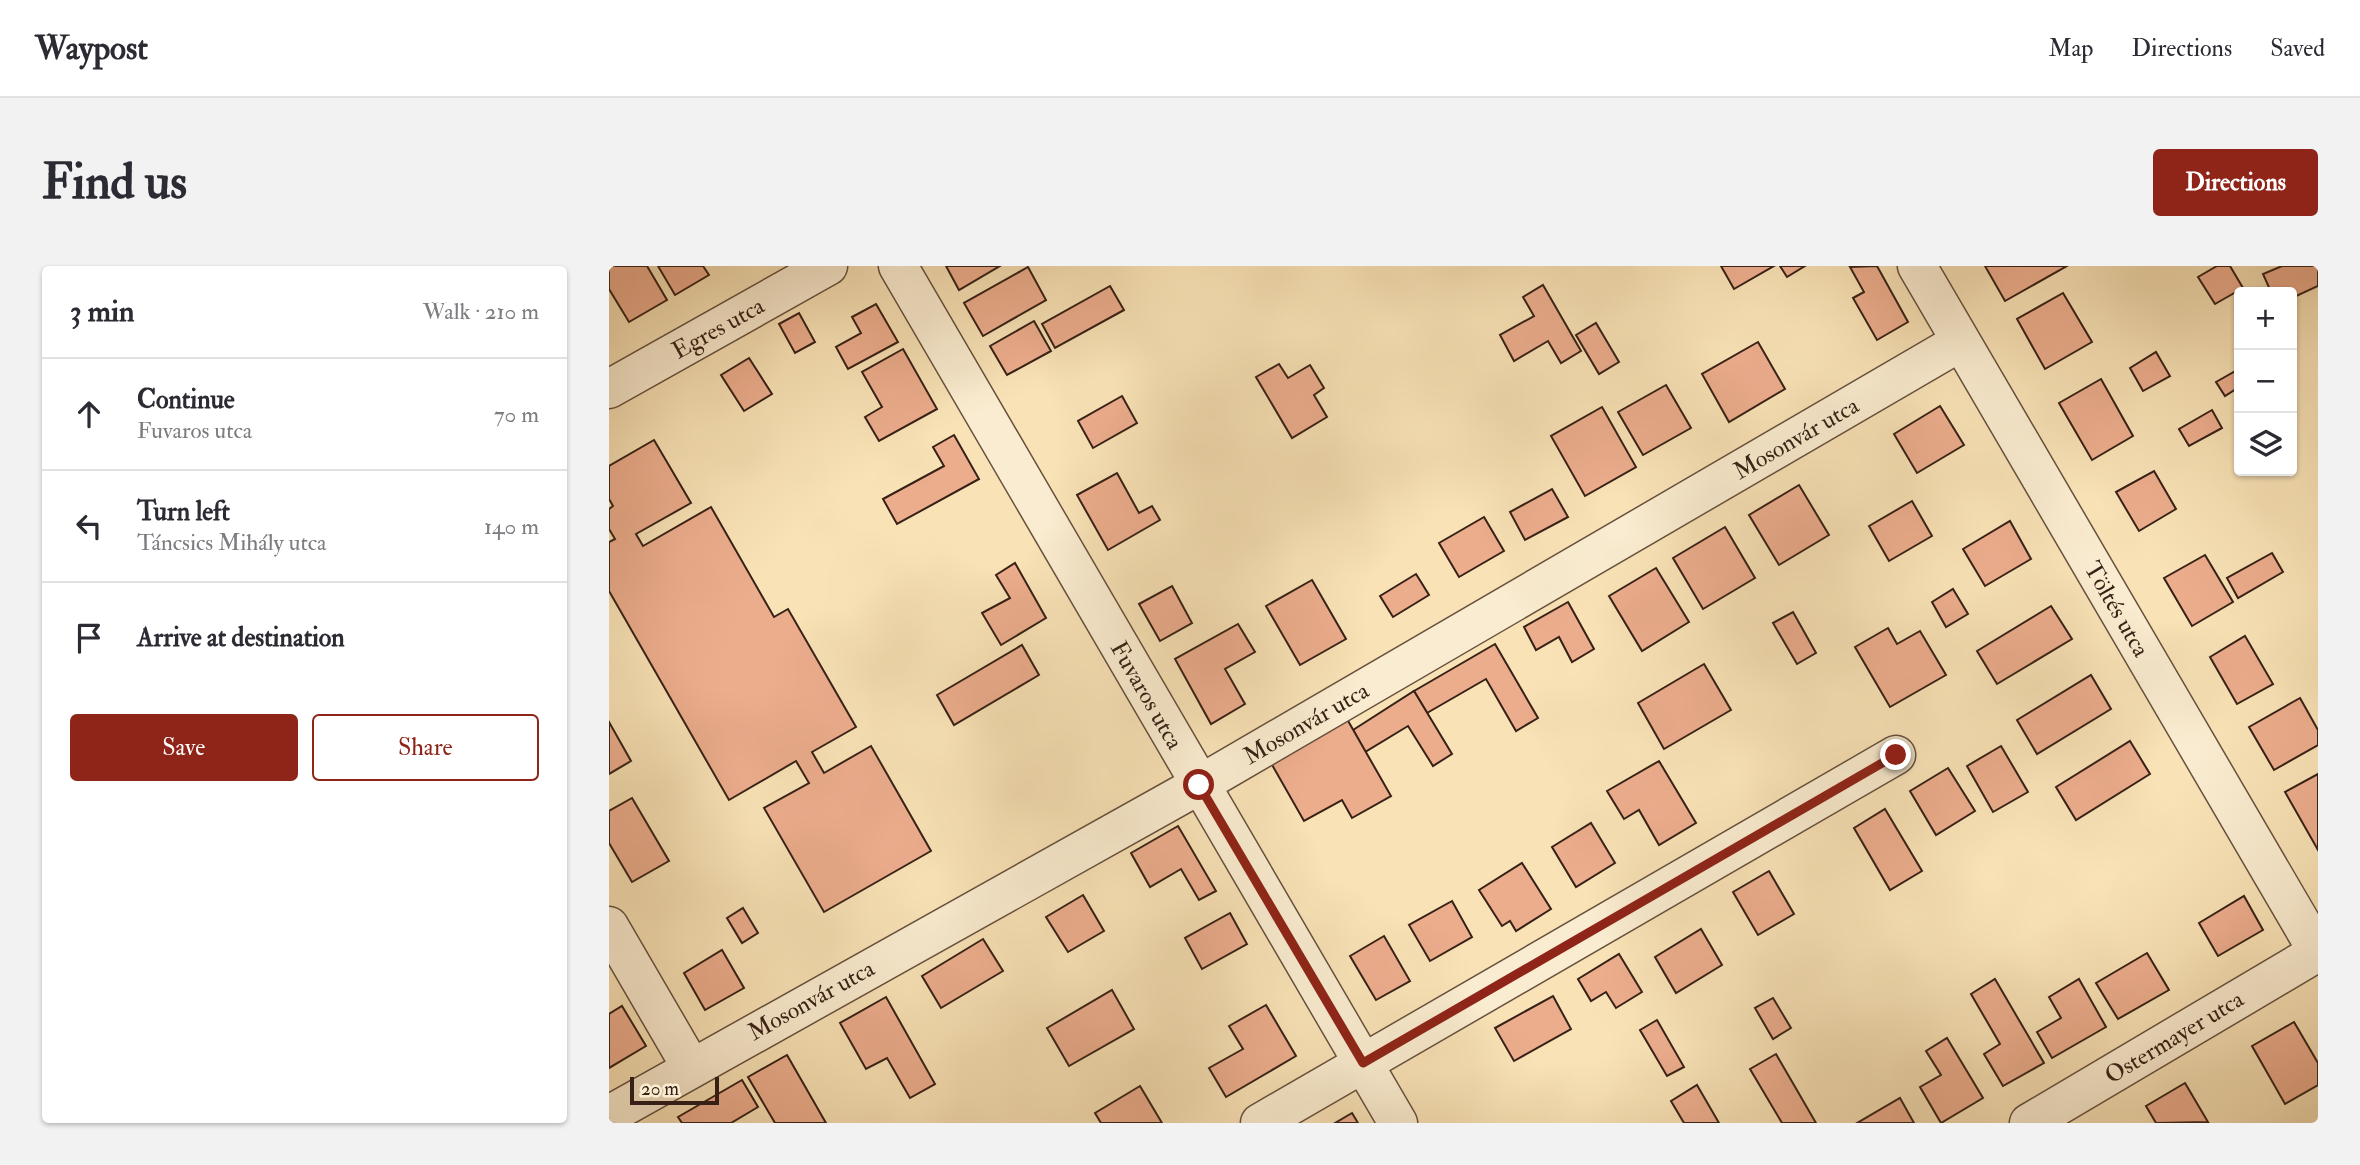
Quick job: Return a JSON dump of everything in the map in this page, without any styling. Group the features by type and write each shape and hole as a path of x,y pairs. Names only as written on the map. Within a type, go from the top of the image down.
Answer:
{"street":[{"name":"Egres utca","path":"609,389 828,266"},
{"name":"Fuvaros utca","path":"898,266 1398,1123"},
{"name":"Töltés utca","path":"1917,266 2318,952"},
{"name":"Mosonvár utca","path":"609,1115 1199,785 1960,342"},
{"path":"1260,1123 1896,755"},
{"path":"609,926 691,1067"},
{"name":"Ostermayer utca","path":"2029,1123 2318,952"}],"building":[{"path":"609,266 647,266 667,300 629,322 609,289"},
{"path":"658,266 703,266 709,275 675,295"},
{"path":"946,266 1000,266 959,290"},
{"path":"1721,266 1774,266 1734,289"},
{"path":"1780,266 1805,266 1787,277"},
{"path":"1877,266 1908,322 1877,340 1853,298 1864,292 1850,267"},
{"path":"1985,266 2067,266 2005,301"},
{"path":"2217,266 2230,266 2242,287 2234,287 2234,293 2215,304 2198,277"},
{"path":"2282,266 2318,266 2318,286 2297,296 2297,287 2269,287 2263,274"},
{"path":"1028,267 1046,300 983,336 964,303"},
{"path":"1543,285 1581,351 1561,363 1548,341 1514,361 1500,335 1534,316 1523,297"},
{"path":"1110,286 1124,310 1055,348 1042,324"},
{"path":"2063,293 2092,342 2045,369 2017,319"},
{"path":"876,304 898,342 848,369 836,347 861,333 852,317"},
{"path":"799,313 815,342 795,353 779,324"},
{"path":"1034,321 1051,351 1007,375 990,346"},
{"path":"1596,323 1619,362 1599,374 1576,335"},
{"path":"1758,342 1785,389 1729,422 1702,374"},
{"path":"903,349 937,409 879,441 865,417 882,407 862,372"},
{"path":"2156,352 2170,376 2143,391 2130,368"},
{"path":"749,358 772,394 744,411 721,375"},
{"path":"1279,364 1288,378 1310,365 1324,388 1314,395 1327,417 1292,438 1256,377"},
{"path":"2234,372 2234,390 2225,396 2216,382"},
{"path":"2101,379 2133,436 2092,460 2059,403"},
{"path":"1666,385 1691,428 1643,455 1618,412"},
{"path":"1122,396 1137,423 1093,448 1078,421"},
{"path":"1940,406 1964,445 1917,473 1894,434"},
{"path":"1602,407 1636,467 1585,496 1551,436"},
{"path":"2212,410 2222,428 2189,446 2179,429"},
{"path":"954,435 979,479 897,524 883,499 944,466 933,447"},
{"path":"654,440 691,503 636,534 643,546 711,507 774,617 788,609 856,727 812,752 824,773 871,746 931,851 824,912 764,808 809,783 796,761 729,800 609,591 609,542 615,539 609,529 609,509 613,506 609,499 609,466"},
{"path":"2154,471 2176,509 2139,531 2116,492"},
{"path":"1117,473 1139,513 1152,506 1160,520 1108,550 1077,495"},
{"path":"1799,485 1829,535 1779,565 1749,515"},
{"path":"1552,489 1568,517 1525,540 1510,512"},
{"path":"1912,501 1932,536 1889,561 1869,526"},
{"path":"1484,517 1504,551 1459,577 1439,543"},
{"path":"2010,521 2031,559 1985,586 1963,549"},
{"path":"1725,527 1755,578 1703,609 1673,558"},
{"path":"2272,553 2283,572 2238,598 2227,578"},
{"path":"2205,555 2233,602 2192,626 2164,578"},
{"path":"1015,563 1046,618 1001,645 982,613 1010,598 996,575"},
{"path":"1656,568 1689,622 1642,651 1609,596"},
{"path":"1416,574 1429,595 1393,617 1380,596"},
{"path":"1312,580 1346,639 1300,665 1266,606"},
{"path":"1172,586 1192,623 1160,641 1139,604"},
{"path":"1953,589 1968,614 1946,627 1932,602"},
{"path":"1568,602 1594,649 1572,662 1559,637 1536,650 1524,627"},
{"path":"2051,606 2072,639 1997,684 1977,651"},
{"path":"1793,612 1816,653 1797,664 1773,623"},
{"path":"1238,624 1255,652 1225,669 1245,704 1211,724 1175,659"},
{"path":"1888,628 1897,644 1920,631 1946,675 1890,707 1855,647"},
{"path":"2245,636 2273,684 2237,704 2210,657"},
{"path":"1495,644 1538,718 1516,731 1486,679 1427,713 1414,691"},
{"path":"1022,645 1039,675 954,725 937,695"},
{"path":"1704,664 1731,710 1664,749 1638,703"},
{"path":"2091,675 2111,709 2037,754 2017,720"},
{"path":"1414,691 1452,754 1433,766 1408,726 1365,752 1353,730"},
{"path":"2300,698 2318,730 2318,745 2274,770 2249,727"},
{"path":"1347,719 1391,796 1352,818 1342,800 1304,821 1271,763"},
{"path":"609,722 631,761 609,774"},
{"path":"2130,741 2150,774 2076,820 2056,787"},
{"path":"2001,746 2028,792 1993,812 1967,766"},
{"path":"1659,761 1696,823 1659,845 1639,810 1624,819 1607,791"},
{"path":"1948,768 1975,811 1936,835 1910,791"},
{"path":"2318,774 2318,850 2285,792"},
{"path":"632,798 669,861 632,882 609,843 609,811"},
{"path":"1885,809 1922,871 1890,890 1854,828"},
{"path":"1591,823 1615,863 1576,887 1552,847"},
{"path":"1178,826 1216,891 1199,900 1181,869 1150,887 1131,853"},
{"path":"1522,863 1551,909 1516,931 1510,921 1502,926 1479,890"},
{"path":"1769,871 1794,914 1758,935 1733,892"},
{"path":"1083,895 1104,931 1068,952 1046,917"},
{"path":"2244,896 2263,930 2218,956 2199,923"},
{"path":"1452,901 1472,937 1430,961 1409,925"},
{"path":"743,908 758,933 742,943 727,918"},
{"path":"1230,913 1247,944 1202,969 1185,938"},
{"path":"1701,929 1722,965 1676,993 1655,957"},
{"path":"1384,936 1410,981 1376,1000 1350,956"},
{"path":"983,939 1003,971 941,1008 922,976"},
{"path":"722,950 744,988 705,1010 684,973"},
{"path":"2147,953 2169,990 2118,1019 2096,983"},
{"path":"1619,954 1642,992 1616,1008 1606,992 1591,1001 1578,979"},
{"path":"1995,979 2044,1063 2003,1086 1984,1054 2000,1044 1971,994"},
{"path":"2079,979 2106,1027 2052,1058 2037,1032 2061,1018 2049,997"},
{"path":"1112,990 1134,1029 1069,1066 1047,1028"},
{"path":"1553,996 1571,1029 1514,1061 1495,1028"},
{"path":"886,997 935,1084 910,1098 887,1058 866,1069 840,1023"},
{"path":"1773,998 1791,1028 1773,1039 1755,1008"},
{"path":"1266,1005 1296,1056 1226,1097 1209,1068 1243,1049 1229,1026"},
{"path":"622,1006 646,1046 609,1068 609,1014"},
{"path":"1657,1020 1684,1067 1667,1076 1640,1030"},
{"path":"2294,1022 2318,1063 2318,1085 2285,1104 2252,1046"},
{"path":"1947,1038 1983,1098 1941,1123 1920,1087 1941,1075 1926,1051"},
{"path":"1776,1054 1816,1123 1782,1123 1750,1069"},
{"path":"787,1055 826,1123 775,1123 748,1077"},
{"path":"742,1080 758,1107 731,1123 682,1123 678,1117"},
{"path":"2185,1083 2208,1122 2156,1123 2146,1106"},
{"path":"1697,1085 1719,1123 1684,1123 1671,1101"},
{"path":"1140,1086 1162,1123 1101,1123 1095,1113"},
{"path":"1900,1098 1914,1123 1857,1123"},
{"path":"1352,1113 1358,1123 1335,1123"}],"route":[{"path":"1199,785 1363,1063 1896,755"}]}
